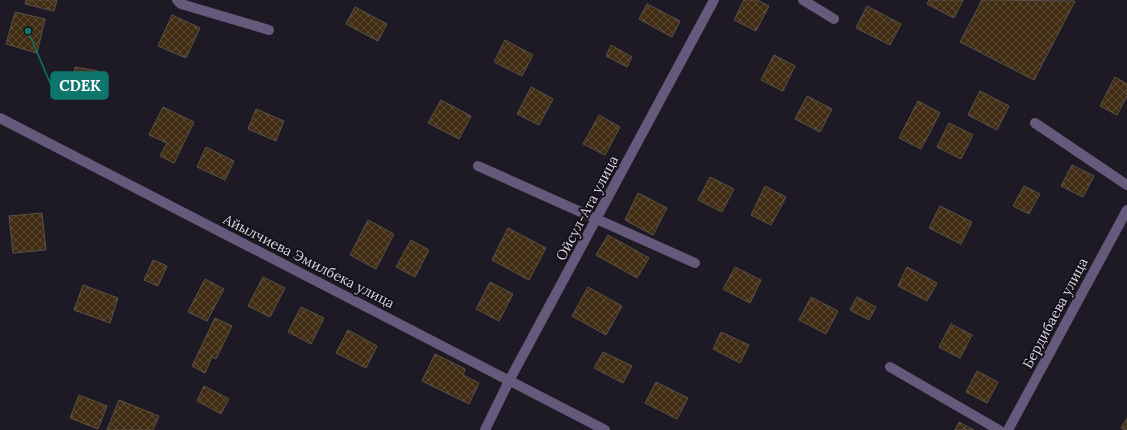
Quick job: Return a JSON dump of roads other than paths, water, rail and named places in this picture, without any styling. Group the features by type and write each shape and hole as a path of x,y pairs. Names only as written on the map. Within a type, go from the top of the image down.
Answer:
{"street":[{"path":"177,0 181,4 269,30"},
{"name":"Ойсул-Ата улица","path":"485,430 509,381 714,0"},
{"path":"803,0 834,18"},
{"name":"Айылчиева Эмилбека улица","path":"0,118 605,430"},
{"path":"1034,123 1127,185"},
{"path":"478,166 695,263"},
{"name":"Бердибаева улица","path":"1008,430 1127,210"},
{"path":"890,367 999,430"}],"place":[{"name":"CDEK","path":"28,31"}]}
